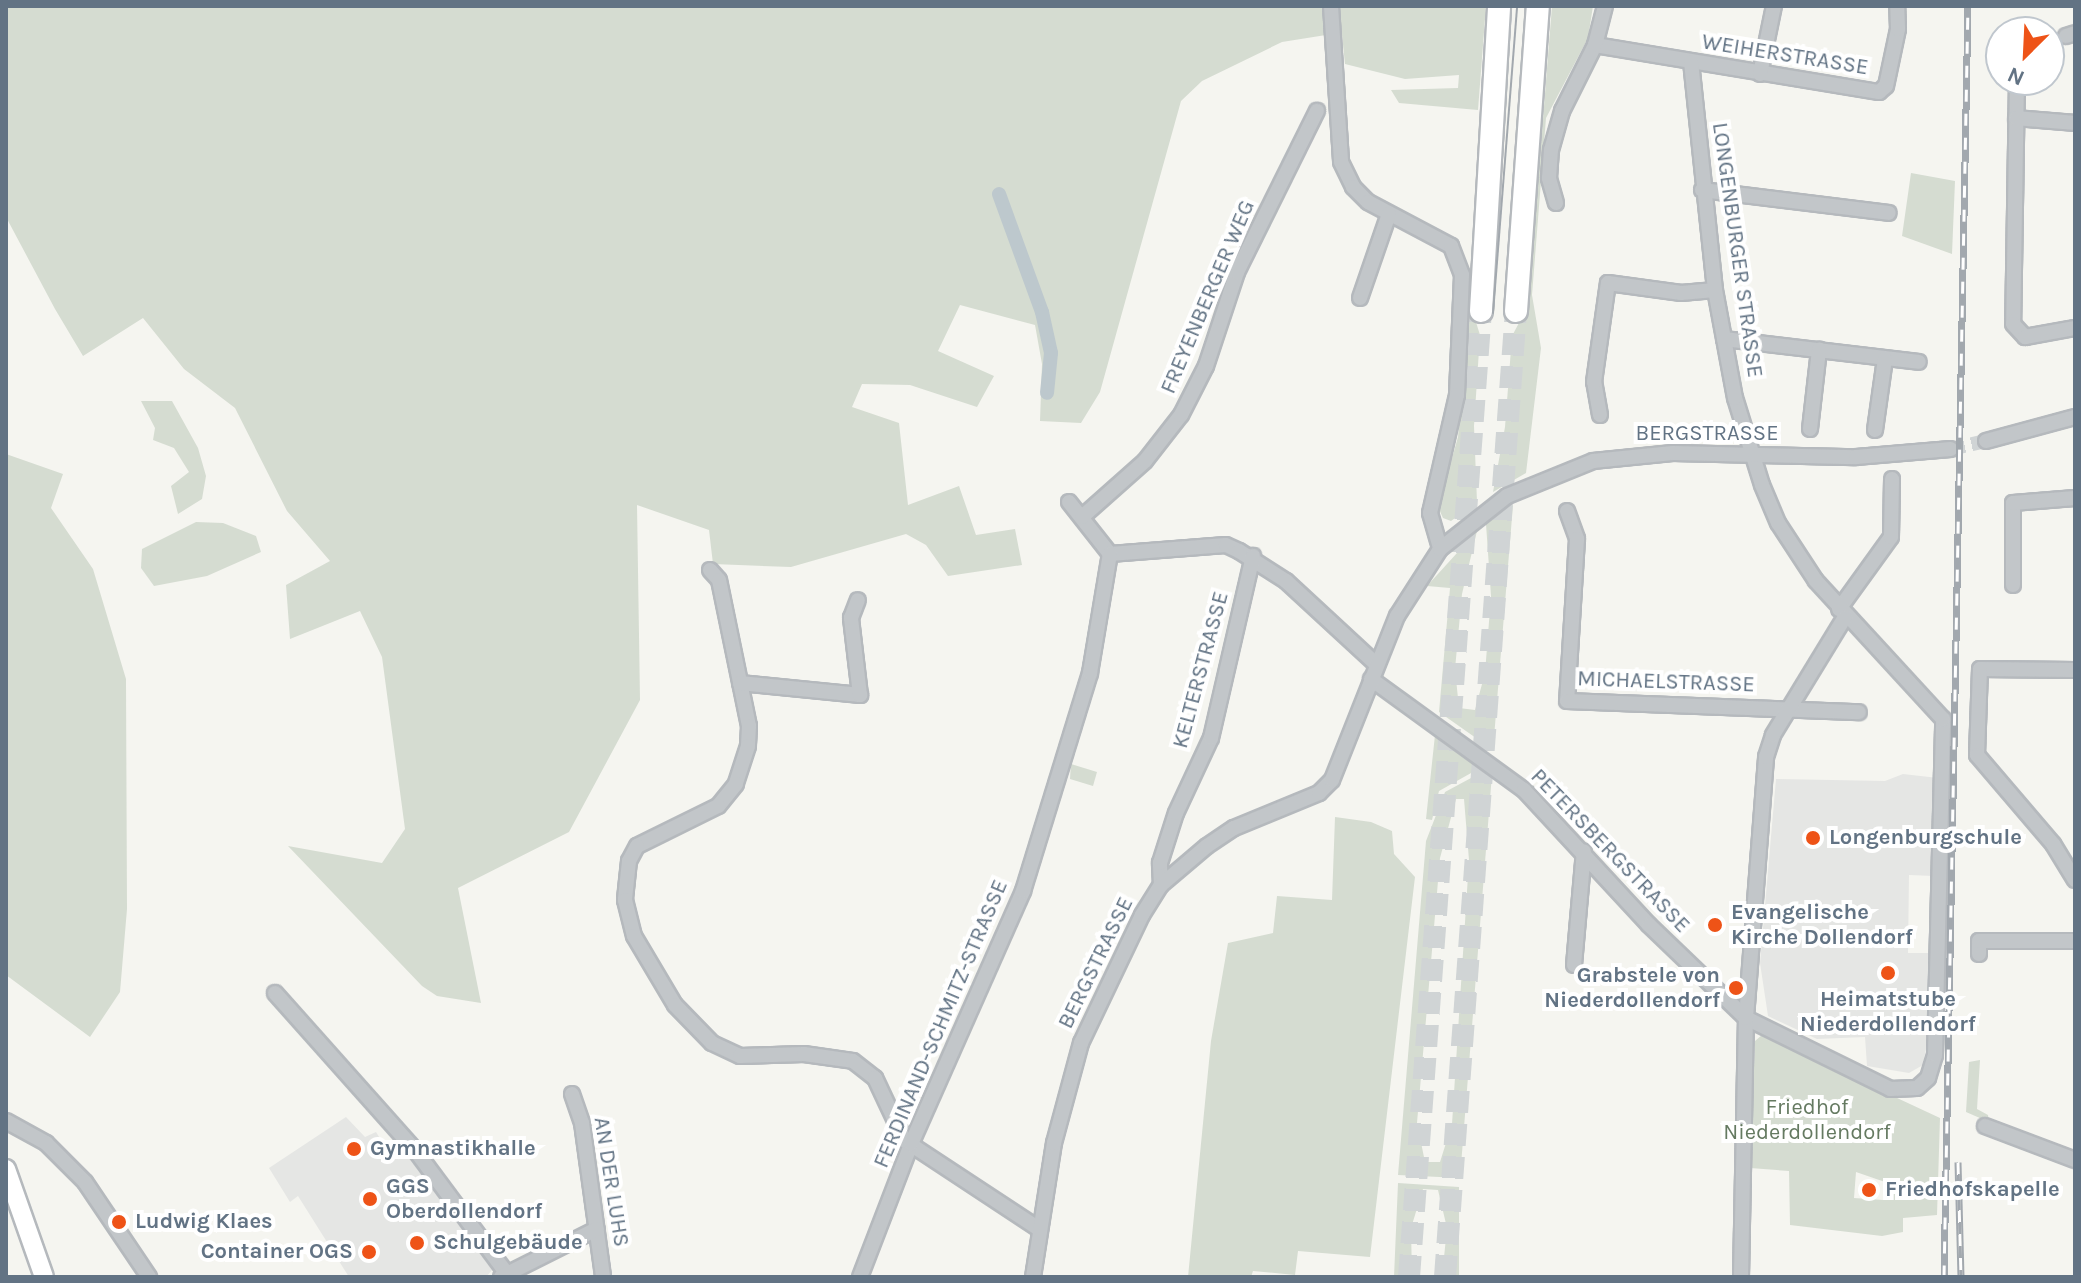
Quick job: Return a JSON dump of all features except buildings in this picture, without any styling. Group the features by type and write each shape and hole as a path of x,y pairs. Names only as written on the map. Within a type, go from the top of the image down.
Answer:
{"highway":[{"path":"1481,311 1499,6"},
{"path":"1516,311 1538,6"}],"main road":[{"path":"6,1169 44,1277"}],"street":[{"path":"1331,6 1341,162 1353,187 1389,214 1451,246 1462,275 1457,395 1430,513 1440,549"},
{"path":"1556,203 1549,178 1551,150 1562,111 1595,45 1605,6"},
{"path":"1760,74 1774,6"},
{"name":"WEIHERSTRASSE","path":"1595,45 1879,92 1886,86 1898,29 1897,6"},
{"name":"LONGENBURGER STRASSE","path":"1691,62 1702,190 1715,290 1751,454 1778,523 1842,613 1943,719 1935,1055 1928,1078 1903,1092"},
{"path":"2017,96 2013,324 2025,337 2075,328"},
{"name":"FREYENBERGER WEG","path":"1082,517 1145,461 1181,415 1206,366 1237,272 1317,111"},
{"path":"2016,118 2075,123"},
{"path":"1702,190 1889,213"},
{"path":"1360,298 1389,214"},
{"path":"1600,415 1594,382 1608,283 1681,293 1715,290"},
{"path":"1724,339 1919,362"},
{"path":"1810,429 1819,350"},
{"path":"1875,430 1885,359"},
{"path":"1986,441 2075,417"},
{"name":"BERGSTRASSE","path":"1033,1277 1054,1143 1085,1031 1161,885 1234,828 1319,793 1332,780 1374,672 1414,585 1440,549 1494,505 1569,467 1593,461 1673,453 1856,457 1951,449"},
{"path":"1741,1277 1746,1018 1766,757 1789,708 1842,613 1891,537 1892,479"},
{"path":"2013,585 2013,503 2075,498"},
{"path":"1069,502 1110,554 1226,545 1253,556"},
{"name":"MICHAELSTRASSE","path":"1567,511 1577,539 1567,701 1859,712"},
{"name":"FERDINAND-SCHMITZ-STRASSE","path":"860,1277 911,1144 1023,891 1090,673 1110,554"},
{"name":"PETERSBERGSTRASSE","path":"1253,556 1374,672 1524,790 1584,851 1649,925 1746,1018 1903,1092"},
{"name":"KELTERSTRASSE","path":"1161,885 1160,863 1176,813 1211,738 1253,556"},
{"path":"710,570 719,580 749,726 736,784 710,811 637,846 629,861 625,900 634,936 675,1005 712,1043 740,1056 804,1054 853,1061 875,1078 904,1140 1039,1229"},
{"path":"740,683 860,695 851,618 858,600"},
{"path":"2075,670 1980,669 1979,761 2053,844 2075,880"},
{"path":"1574,965 1584,851"},
{"path":"1979,954 1979,941 2075,941"},
{"path":"275,993 415,1150 504,1275 597,1229"},
{"name":"AN DER LUHS","path":"572,1094 582,1123 603,1277"},
{"path":"6,1121 46,1143 85,1182 149,1277"},
{"path":"1985,1126 2075,1160"},
{"path":"1013,1212 1043,1208"}],"shaded area":[{"path":"1903,774 1938,778 1934,876 1909,875 1908,953 1930,953 1926,1049 1923,1065 1909,1073 1867,1066 1865,1037 1817,1039 1768,1016 1760,963 1776,779 1885,781"},
{"name":"GGS Oberdollendorf","path":"346,1117 365,1137 376,1132 384,1145 395,1138 492,1270 486,1277 349,1277 298,1196 290,1202 269,1168"}],"green space":[{"path":"6,6 1325,6 1326,35 1282,42 1202,81 1181,101 1100,392 1081,423 1040,421 1042,364 1035,325 960,305 938,351 994,376 977,407 910,385 862,384 852,407 899,423 908,505 959,486 976,535 1015,529 1022,565 948,576 926,545 906,534 791,567 713,564 709,530 637,505 640,700 569,832 458,888 481,1003 437,996 422,986 288,846 382,863 405,829 382,657 360,611 290,639 286,585 330,561 287,511 235,408 184,369 143,318 83,356 55,309 6,217"},
{"path":"1339,6 1486,6 1478,110 1399,103 1391,90 1458,88 1459,75 1405,79 1345,64"},
{"path":"1552,6 1593,6 1588,38 1546,118 1532,295 1541,348 1526,473 1493,492 1505,427 1512,336 1528,306"},
{"path":"1911,173 1955,181 1952,254 1902,236"},
{"path":"1470,303 1480,335 1474,426 1477,502 1451,521 1443,518 1438,507 1458,437"},
{"path":"141,401 172,401 198,448 206,476 202,499 178,514 171,486 189,472 174,448 153,440 155,428"},
{"path":"6,454 63,474 51,508 93,569 126,679 127,909 120,992 90,1037 6,975"},
{"path":"1513,505 1493,750 1439,712 1450,588 1427,586 1477,531 1462,594 1455,669 1459,708 1475,710 1485,673 1491,596 1486,524"},
{"path":"196,522 223,523 256,536 261,552 207,576 154,586 141,568 142,549"},
{"path":"1435,735 1480,768 1439,791 1432,820 1426,819"},
{"path":"1071,764 1097,772 1093,786 1070,779"},
{"path":"1484,771 1492,774 1460,1178 1398,1175 1426,841 1445,792","holes":["1456,799 1464,799 1469,860 1452,1124 1440,1162 1425,1162 1417,1123 1440,858"]},
{"path":"1335,817 1371,822 1392,831 1394,854 1415,877 1370,1257 1298,1251 1295,1275 1253,1271 1251,1277 1188,1277 1211,1041 1228,943 1273,933 1277,896 1332,900"},
{"name":"Friedhof Niederdollendorf","path":"1762,1035 1940,1118 1937,1215 1903,1218 1903,1232 1882,1236 1790,1225 1789,1171 1750,1168 1755,1041","holes":["1856,1172 1885,1182 1883,1200 1854,1198"]},
{"path":"1980,1060 1977,1109 1988,1115 1989,1122 1966,1112 1969,1062"},
{"path":"1398,1183 1459,1187 1459,1277 1442,1277 1447,1228 1438,1190 1423,1189 1411,1228 1412,1277 1394,1277"}],"waterway":[{"path":"999,194 1042,312 1051,353 1047,393"}],"tunnel":[{"path":"1409,1277 1481,311"},
{"path":"1445,1277 1516,311"},
{"path":"1951,449 1986,441"}],"tram line":[{"path":"1493,313 1517,6"}],"railway":[{"path":"1944,1277 1968,6"},
{"path":"1958,1162 1961,1277"}],"place":[{"name":"Longenburgschule","path":"1813,838"},
{"name":"Evangelische Kirche Dollendorf","path":"1715,925"},
{"name":"Heimatstube Niederdollendorf","path":"1888,973"},
{"name":"Grabstele von Niederdollendorf","path":"1736,988"},
{"name":"Gymnastikhalle","path":"354,1149"},
{"name":"Friedhofskapelle","path":"1869,1190"},
{"name":"GGS Oberdollendorf","path":"370,1199"},
{"name":"Ludwig Klaes","path":"119,1222"},
{"name":"Schulgebäude","path":"417,1243"},
{"name":"Container OGS","path":"369,1252"}]}
